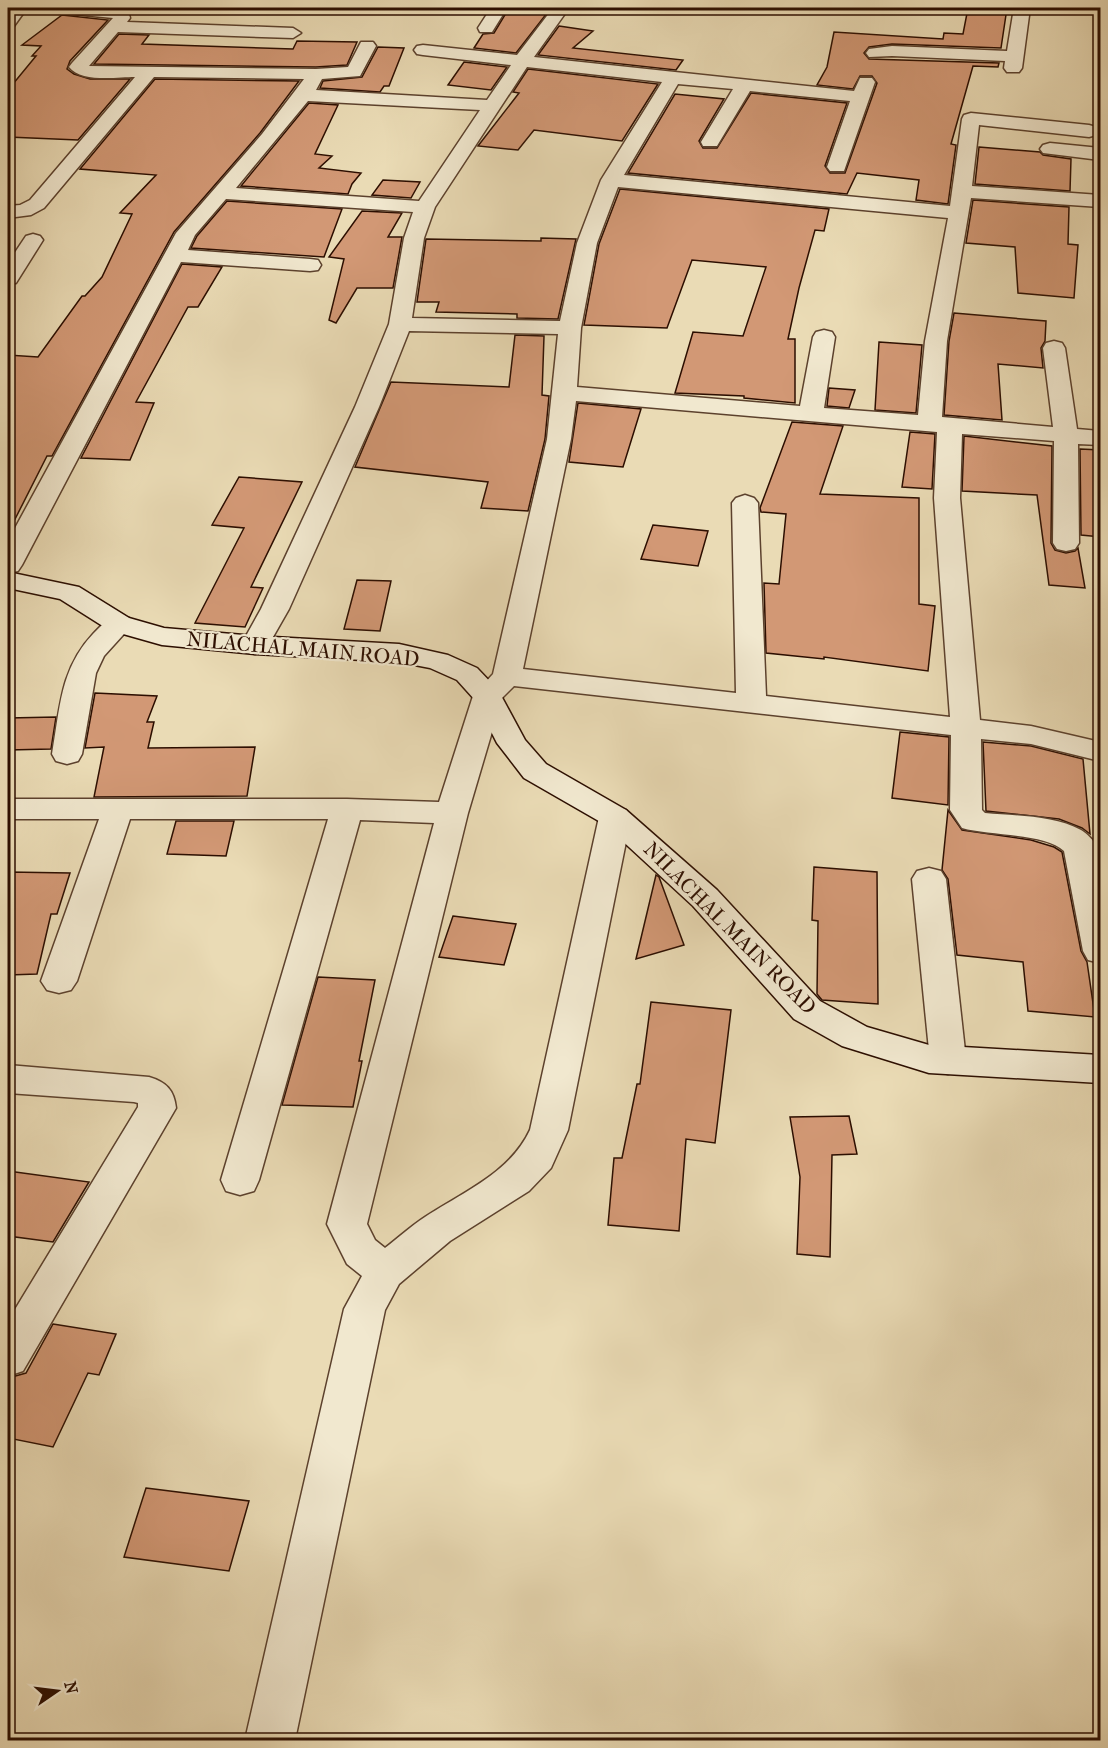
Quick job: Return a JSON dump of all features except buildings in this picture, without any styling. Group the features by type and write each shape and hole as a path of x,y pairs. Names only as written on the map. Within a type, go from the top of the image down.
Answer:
{"street":[{"path":"8,22 19,8"},
{"path":"62,8 121,14 122,18 78,67 80,69 148,73 316,74 354,72 367,46"},
{"path":"486,28 499,8"},
{"path":"255,645 275,609 367,407 400,324 414,238 425,207 522,61 561,8"},
{"path":"875,53 892,51 1014,62 1022,8"},
{"path":"115,27 293,33"},
{"path":"423,50 745,85 863,89 837,167"},
{"path":"8,212 24,211 37,204 148,73"},
{"path":"8,565 186,233 269,138 303,95 316,74"},
{"path":"385,1272 361,1252 347,1224 452,813 498,686 559,439 570,328 586,243 611,180 673,78"},
{"path":"710,142 745,85"},
{"path":"303,95 494,106"},
{"path":"1089,132 971,119 960,202 936,341 940,424 966,727 966,810 973,821 981,824 1060,832 1075,840 1080,847 1101,951"},
{"path":"968,142 990,144"},
{"path":"1034,148 1101,154"},
{"path":"611,180 960,202 1101,201"},
{"path":"220,193 425,207"},
{"path":"8,278 33,240"},
{"path":"174,255 310,265"},
{"path":"400,324 570,328"},
{"path":"811,414 824,337"},
{"path":"1054,348 1066,435 1066,543"},
{"path":"565,393 1101,438"},
{"path":"745,502 751,705"},
{"name":"NILACHAL MAIN ROAD","path":"8,580 69,593 119,624 162,636 255,645 399,653 438,661 498,686 512,743 535,771 615,817 705,898 807,1010 855,1037 929,1059 1101,1068"},
{"path":"67,754 81,673 93,652 119,624"},
{"path":"498,686 751,705 966,727 1031,735 1101,751"},
{"path":"8,809 347,809 452,813"},
{"path":"59,981 118,809"},
{"path":"240,1180 347,809"},
{"path":"270,1740 365,1309 385,1272 436,1230 515,1180 537,1157 549,1130 615,817"},
{"path":"929,879 948,1060"},
{"path":"8,1079 134,1088 149,1091 156,1098 157,1108 8,1358"}]}
